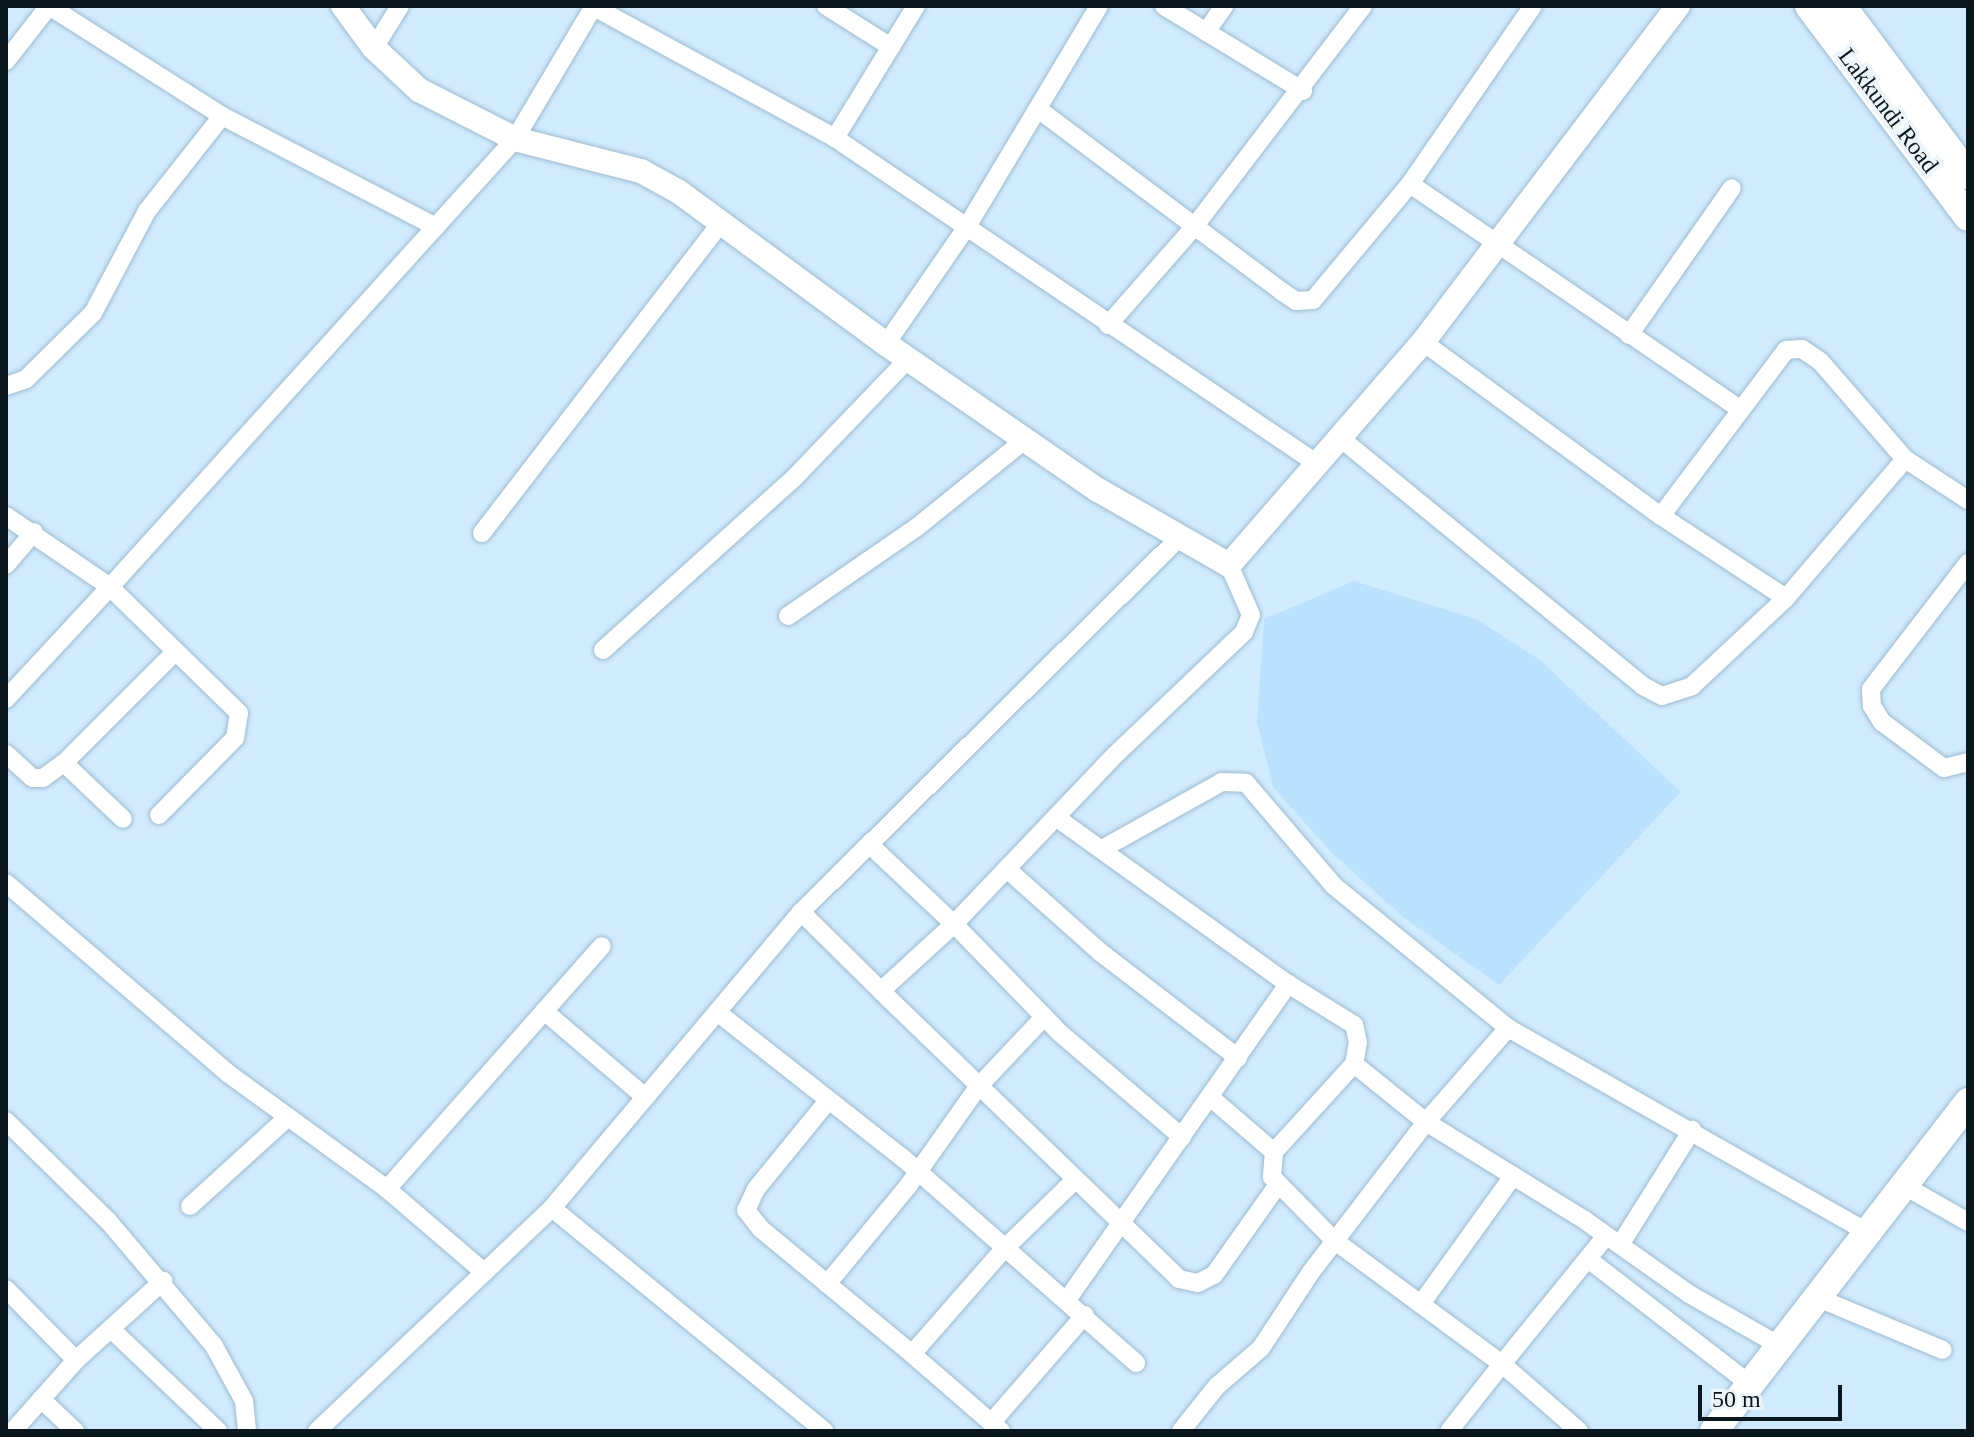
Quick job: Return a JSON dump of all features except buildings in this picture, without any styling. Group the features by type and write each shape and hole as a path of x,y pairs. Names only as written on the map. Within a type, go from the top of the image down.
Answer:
{"main road":[{"name":"Lakkundi Road","path":"1809,6 1968,217"},
{"path":"1842,6 1968,175"},
{"path":"1714,1431 1968,1102"}],"street":[{"path":"6,61 49,6 222,116 436,227"},
{"path":"343,6 374,48 419,90 515,139 641,171 721,223 886,344 1025,440 1229,565 1251,615 1244,632 1115,755 954,924 881,991"},
{"path":"374,48 400,6"},
{"path":"6,699 515,139 594,6 835,138 1316,463"},
{"path":"826,6 891,47"},
{"path":"835,138 916,6"},
{"path":"886,344 968,225 1099,6"},
{"path":"1164,6 1303,91"},
{"path":"1206,32 1224,6"},
{"path":"1108,325 1194,227 1303,91 1363,6"},
{"path":"1038,109 1296,301 1313,300 1410,184 1533,6"},
{"path":"1229,565 1423,342 1672,8"},
{"path":"6,386 26,379 93,313 147,211 222,116"},
{"path":"1410,184 1740,409"},
{"path":"1629,335 1732,188"},
{"path":"482,533 721,223"},
{"path":"1423,342 1661,516 1786,598"},
{"path":"1661,516 1786,350 1802,349 1820,361 1905,459 1968,500"},
{"path":"603,650 795,477 908,359"},
{"path":"1339,437 1643,686 1662,696 1692,686 1786,598 1905,459"},
{"path":"788,616 917,527 1025,440"},
{"path":"6,516 34,532 110,587 227,699 241,726 159,815"},
{"path":"6,565 34,532"},
{"path":"317,1431 552,1208 801,912 1180,537"},
{"path":"1968,563 1871,689 1872,706 1882,722 1944,768 1968,762"},
{"path":"6,754 33,778 43,778 64,763 176,651"},
{"path":"64,763 123,819"},
{"path":"1102,849 1222,782 1246,783 1334,886 1508,1028 1869,1233"},
{"path":"1057,818 1288,984 1354,1025 1358,1042 1354,1064 1274,1152 1270,1166 1277,1186 1335,1241 1502,1364 1579,1431"},
{"path":"869,844 954,924 1044,1017 1182,1137"},
{"path":"1008,870 1100,952 1238,1058"},
{"path":"6,883 229,1074 387,1189 484,1272"},
{"path":"801,912 1179,1279 1198,1283 1221,1266 1277,1186"},
{"path":"387,1189 602,946"},
{"path":"1067,1300 1288,984"},
{"path":"544,1011 645,1097"},
{"path":"717,1012 918,1171 1003,1250 1085,1315 1136,1363"},
{"path":"827,1284 918,1171 978,1087 1044,1017"},
{"path":"1181,1431 1217,1386 1261,1348 1335,1241 1426,1122 1508,1028"},
{"path":"1354,1064 1426,1122 1613,1240 1689,1294 1780,1346"},
{"path":"1210,1097 1274,1152"},
{"path":"827,1102 756,1189 746,1210 761,1229 996,1427 1085,1315"},
{"path":"190,1206 288,1117"},
{"path":"6,1121 163,1281 232,1373 244,1401 247,1431"},
{"path":"1449,1431 1588,1259 1613,1240 1692,1130"},
{"path":"1421,1304 1513,1176"},
{"path":"912,1354 1003,1250 1075,1180"},
{"path":"1903,1185 1968,1222"},
{"path":"552,1208 824,1431"},
{"path":"1588,1259 1750,1384"},
{"path":"13,1431 76,1360 163,1281"},
{"path":"6,1289 76,1360"},
{"path":"1818,1298 1943,1350"},
{"path":"111,1329 218,1431"},
{"path":"41,1399 75,1431"}],"shaded area":[{"path":"1354,581 1476,619 1540,660 1681,792 1499,985 1403,917 1330,851 1273,787 1257,722 1264,619"}]}
